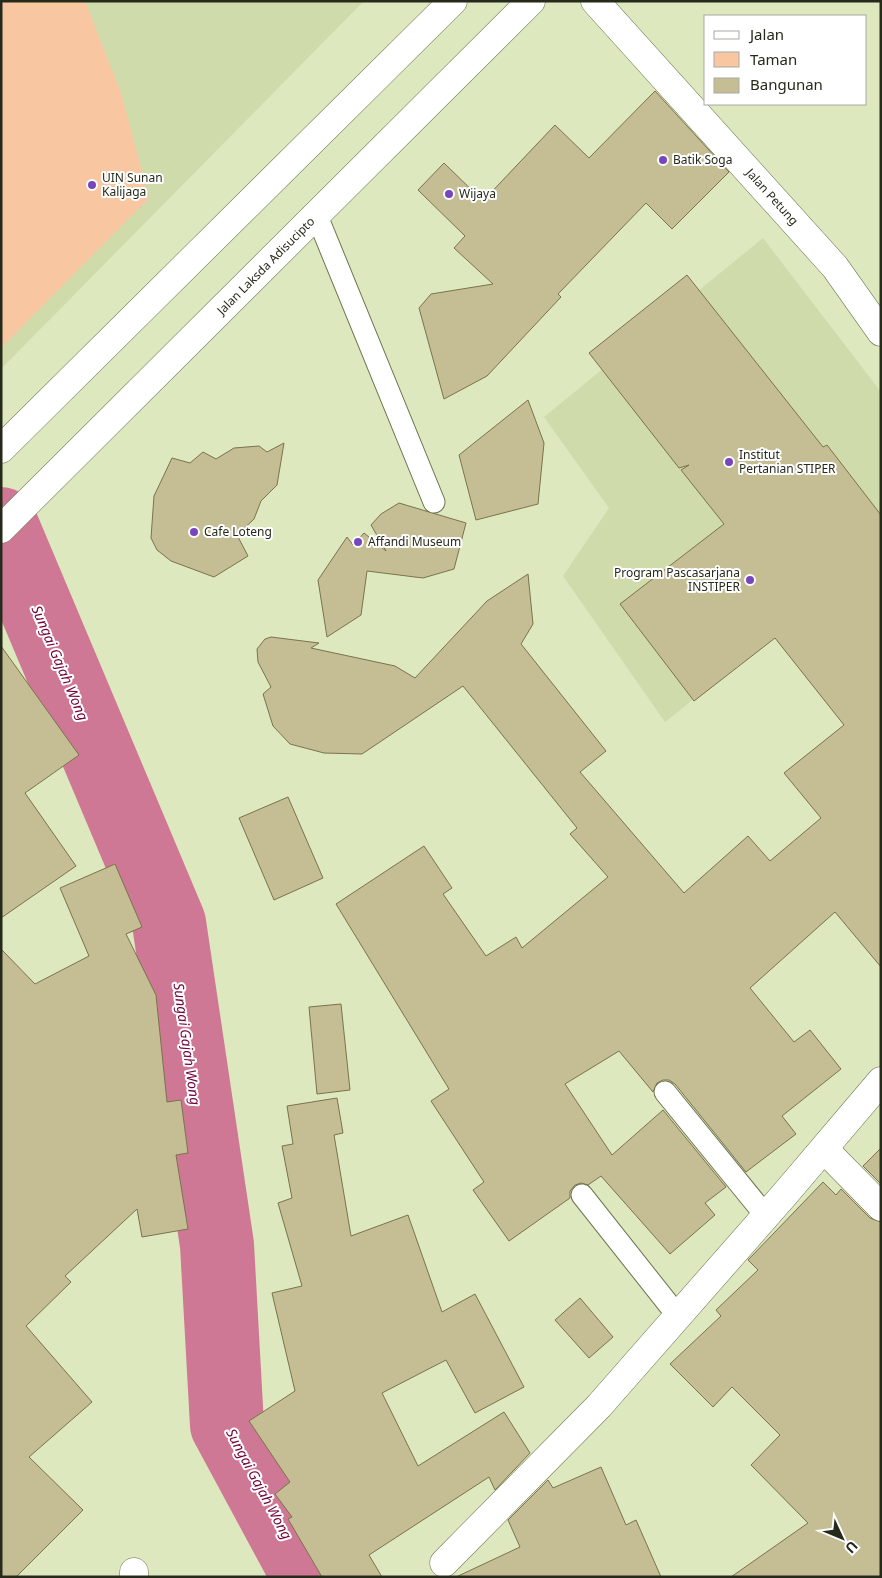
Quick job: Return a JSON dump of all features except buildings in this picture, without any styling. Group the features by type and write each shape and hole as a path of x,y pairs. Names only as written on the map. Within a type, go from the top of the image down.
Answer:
{"main road":[{"path":"1,449 453,1"},
{"name":"Jalan Laksda Adisucipto","path":"1,529 531,1"},
{"name":"Jalan Petung","path":"596,1 835,267 881,332"},
{"path":"444,1563 599,1406 766,1216 881,1081"},
{"path":"824,1149 881,1207"}],"lane":[{"path":"317,216 434,502"},
{"path":"665,1092 766,1216"},
{"path":"582,1195 678,1315"}],"shaded area":[{"name":"UIN Sunan Kalijaga","path":"1,1 364,1 1,369"},
{"name":"Institut Pertanian STIPER","path":"763,238 881,392 881,549 665,722 563,576 609,508 544,417"}],"green space":[{"path":"1,1 85,1 121,93 149,198 1,348"}],"waterway":[{"name":"Sungai Gajah Wong","path":"1,524 169,923 217,1245 227,1425 309,1577"}],"place":[{"name":"Batik Soga","path":"663,160"},
{"name":"UIN Sunan Kalijaga","path":"92,185"},
{"name":"Wijaya","path":"449,194"},
{"name":"Institut Pertanian STIPER","path":"729,462"},
{"name":"Cafe Loteng","path":"194,532"},
{"name":"Affandi Museum","path":"358,542"},
{"name":"Program Pascasarjana INSTIPER","path":"750,580"}]}
